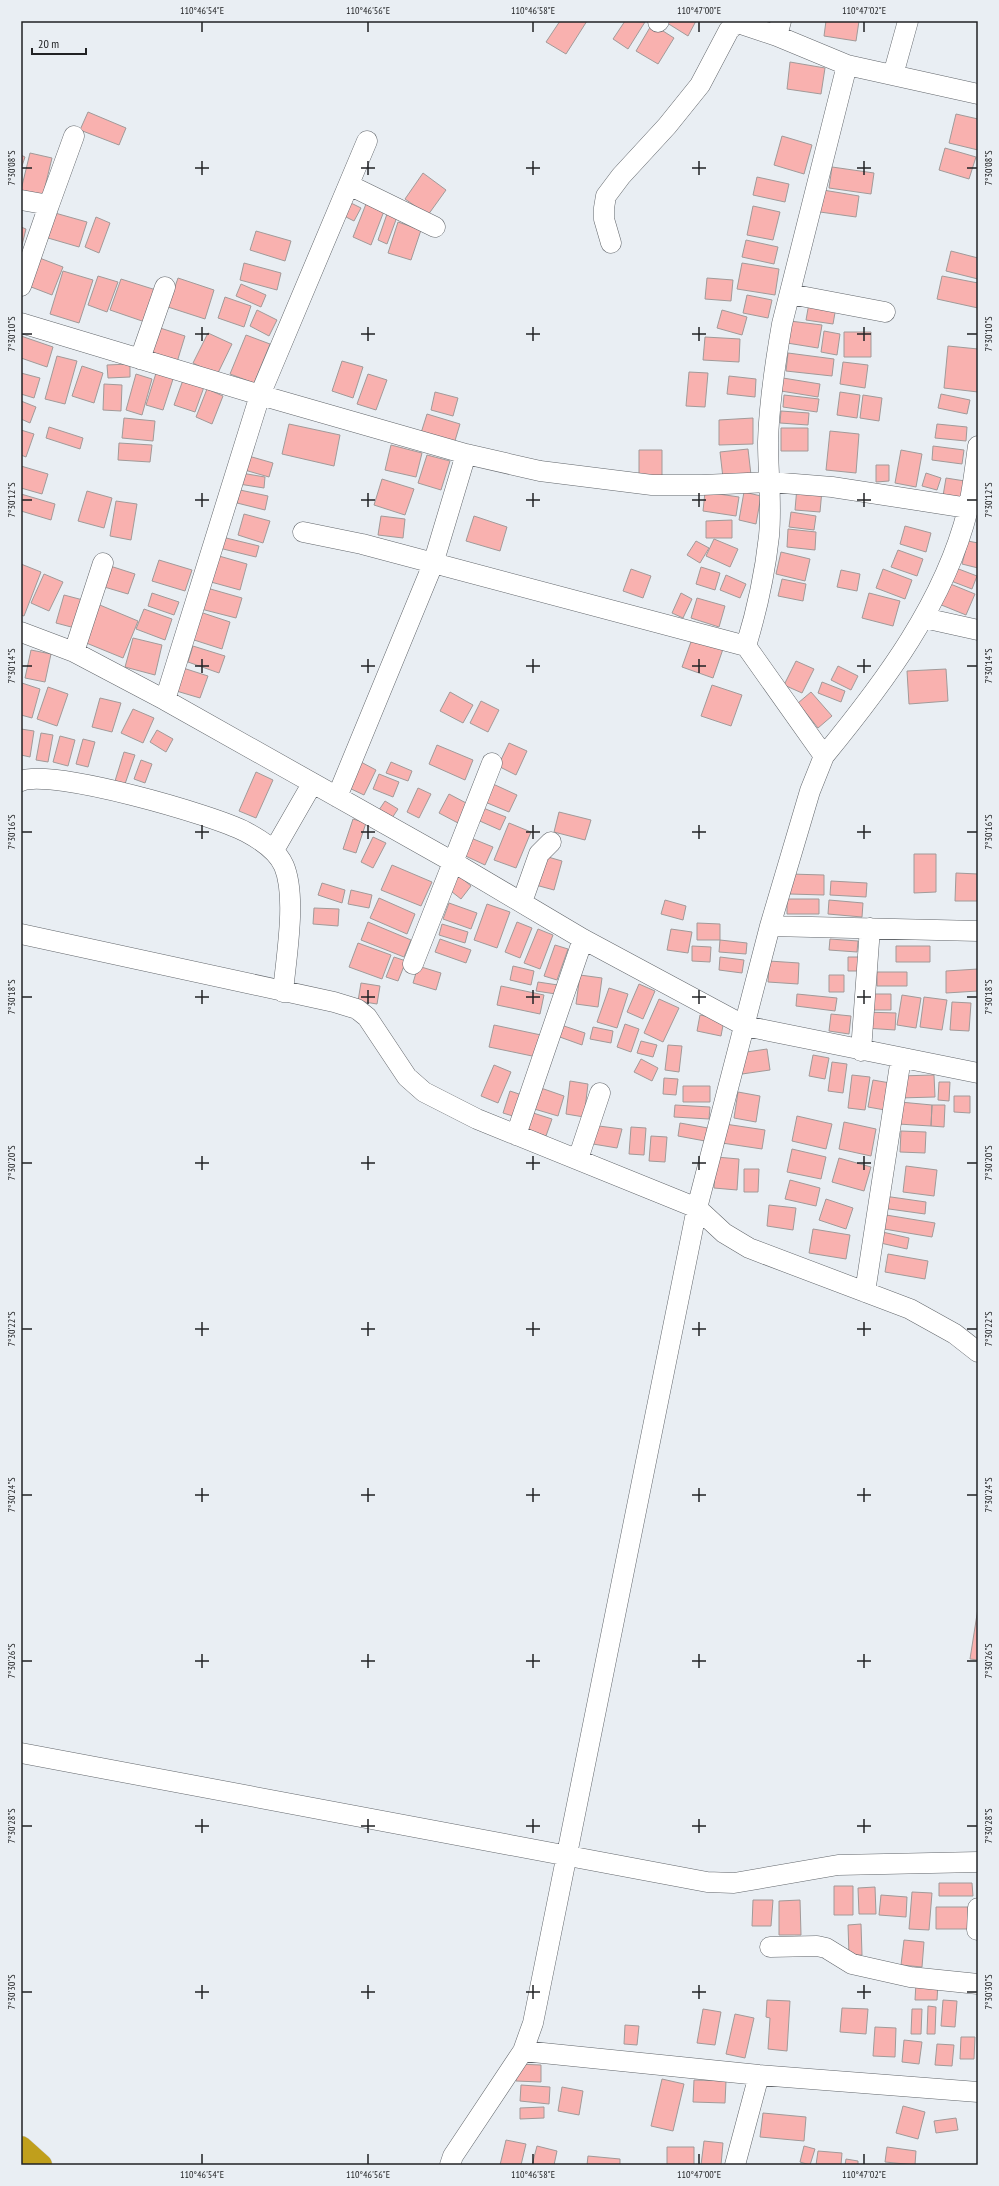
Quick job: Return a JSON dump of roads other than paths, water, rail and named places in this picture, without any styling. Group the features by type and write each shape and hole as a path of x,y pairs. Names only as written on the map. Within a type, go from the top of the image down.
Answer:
{"highway":[{"path":"21,2147 41,2165"}],"street":[{"path":"893,75 908,21"},
{"path":"610,243 604,219 606,196 621,176 667,126 700,85 729,30 735,25 741,24 779,28 847,65 978,94"},
{"path":"746,646 758,606 769,536 770,482 768,443 770,402 775,365 790,294 847,65"},
{"path":"21,286 74,136"},
{"path":"165,700 260,395 367,141"},
{"path":"349,185 435,227"},
{"path":"21,200 49,205"},
{"path":"140,359 165,288"},
{"path":"790,294 884,312"},
{"path":"21,323 260,395 466,454 540,471 645,484 702,485 770,482 832,486 970,519"},
{"path":"450,2165 453,2156 523,2051 533,2023 697,1208 770,926 810,791 824,756 858,714 924,618 970,519 978,446"},
{"path":"336,797 433,564 466,454"},
{"path":"304,532 362,544 746,646 824,756"},
{"path":"74,652 103,563"},
{"path":"924,618 978,630"},
{"path":"21,632 74,652 165,700 453,862 583,939 744,1026 978,1073"},
{"path":"413,964 492,764"},
{"path":"21,782 41,778 65,781 152,800 200,813 246,832 274,850 284,866 289,890 287,947 283,992"},
{"path":"274,850 312,784"},
{"path":"522,902 539,854 551,842"},
{"path":"770,926 978,931"},
{"path":"861,1050 870,928"},
{"path":"21,934 334,1002 357,1009 367,1016 380,1033 406,1077 424,1092 477,1119 697,1208 724,1233 749,1248 910,1309 955,1334 978,1352"},
{"path":"516,1135 583,939"},
{"path":"865,1292 901,1058"},
{"path":"578,1159 600,1093"},
{"path":"21,1753 707,1882 734,1883 838,1865 978,1862"},
{"path":"976,1930 978,1908"},
{"path":"770,1947 817,1946 826,1948 852,1964 910,1977 978,1984"},
{"path":"523,2051 759,2075 978,2092"},
{"path":"735,2165 759,2075"}]}
